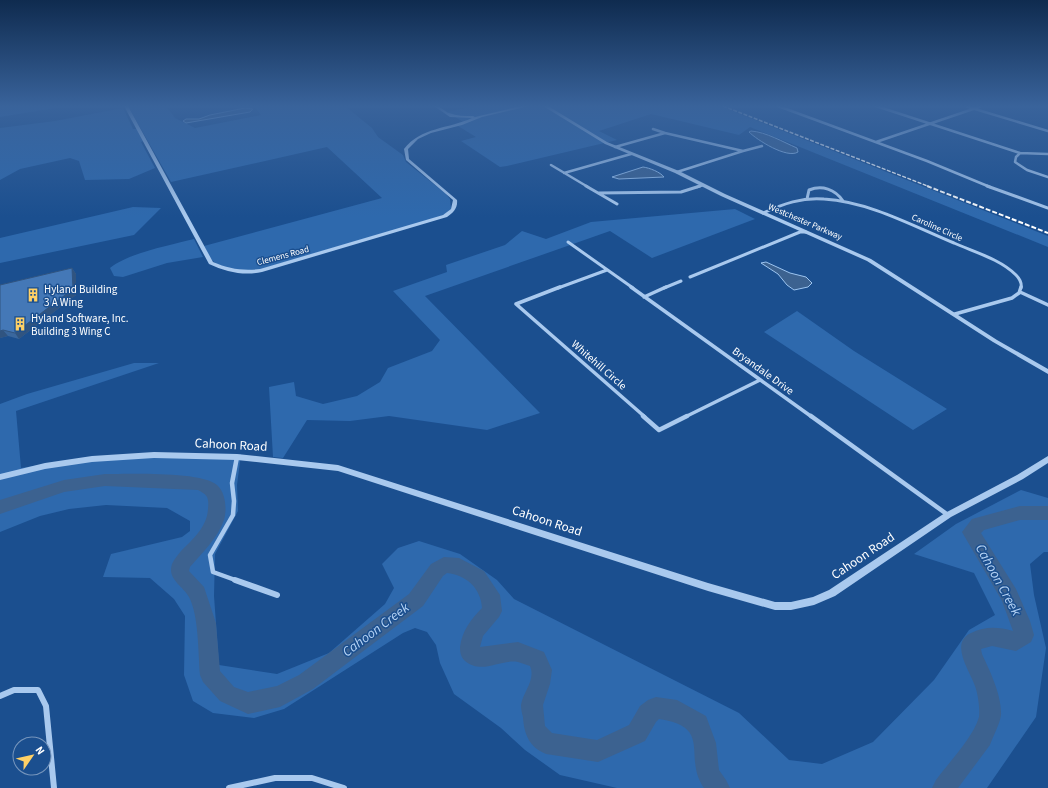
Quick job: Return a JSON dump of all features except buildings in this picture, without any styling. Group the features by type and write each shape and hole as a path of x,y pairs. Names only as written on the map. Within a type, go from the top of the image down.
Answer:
{"street":[{"name":"Clemens Road","path":"146,143 210,263 224,270 242,272 260,271 438,219 450,214 456,205 456,200 411,163 406,154 406,149 411,143"},
{"name":"Westchester Parkway","path":"608,143 631,154 677,172 869,260 995,341 1048,372"},
{"path":"615,147 630,143"},
{"path":"707,143 743,151"},
{"path":"878,143 1048,208"},
{"path":"986,143 1020,154 1048,154"},
{"path":"677,172 762,146"},
{"path":"564,173 631,154"},
{"path":"1020,154 1016,157 1015,162 1020,166 1048,177"},
{"path":"551,165 617,204"},
{"path":"598,193 681,192 703,185"},
{"path":"807,199 809,190 822,188 837,193 842,201"},
{"name":"Caroline Circle","path":"764,213 788,202 807,199 842,201 876,209 999,263 1015,273 1020,279 1022,288 1020,292"},
{"path":"690,277 800,232 807,232"},
{"name":"Bryandale Drive","path":"568,242 948,515"},
{"name":"Whitehill Circle","path":"607,270 516,304 659,430 760,380"},
{"path":"644,296 681,281"},
{"path":"955,314 1012,298 1020,292 1048,305"},
{"name":"Cahoon Road","path":"0,477 45,466 92,459 154,455 237,457 338,468 708,587 775,606 791,606 814,601 832,593 948,515 1020,477 1048,459"},
{"path":"237,457 232,483 234,501 233,515 210,555 213,572 277,595"},
{"path":"0,696 14,690 38,690 46,706 54,788"},
{"path":"229,788 275,778 312,778 344,788"}],"shaded area":[{"path":"0,143 141,143 155,168 129,179 85,180 79,161 70,158 20,169 0,180"},
{"path":"149,143 386,143 403,155 406,162 445,193 450,199 451,209 445,214 436,218 261,269 230,269 225,268 213,261 204,246 382,198 327,147 171,182"},
{"path":"464,143 605,143 507,166 500,167"},
{"path":"763,143 786,143 797,148 798,152 787,153"},
{"path":"789,143 813,143 1048,236 1048,247"},
{"path":"643,167 655,170 664,177 619,179 612,177"},
{"path":"133,207 161,208 134,235 0,263 0,238"},
{"path":"735,209 755,219 652,258 610,231 425,296 540,413 487,430 389,416 350,421 307,420 283,458 273,457 269,387 294,382 296,396 323,404 357,396 380,382 388,368 432,351 440,340 393,291 447,272 446,265 505,245 522,231 546,239 591,222"},
{"path":"194,239 203,257 167,263 123,277 114,276 110,268 127,258 138,254"},
{"path":"766,262 790,273 806,277 812,283 808,287 794,290 787,285 778,274 761,263"},
{"path":"797,311 854,351 947,409 913,430 764,332"},
{"path":"134,363 159,363 16,411 21,468 58,462 157,453 241,454 237,485 238,511 215,554 214,596 219,665 277,674 329,653 385,604 394,588 382,564 398,548 419,541 460,554 497,580 514,599 739,713 789,760 822,764 873,742 934,680 969,630 995,615 974,573 914,554 956,524 1021,490 1048,498 1048,552 1044,552 1030,564 1034,595 1046,648 1036,717 987,788 617,788 560,775 525,750 501,728 454,694 440,663 436,645 427,632 415,628 403,633 284,709 254,718 213,713 193,701 184,675 185,616 174,599 150,578 103,577 111,554 182,537 190,531 190,521 167,508 106,505 69,509 40,516 0,532 0,404 27,394"}],"waterway":[{"name":"Cahoon Creek","path":"0,507 64,486 105,480 201,484 212,490 217,499 216,519 207,535 181,564 180,573 197,593 206,623 210,675 227,694 248,703 280,696 306,682 416,600 437,570 444,565 459,566 478,577 491,595 492,611 476,629 470,645 470,652 477,658 518,652 537,659 542,670 540,684 532,705 535,731 546,743 598,751 637,733 648,714 656,708 677,711 698,724 705,743 708,774 718,788"},
{"name":"Cahoon Creek","path":"944,788 982,737 990,715 986,687 972,655 971,644 982,638 992,636 1016,641 1024,635 1009,595 971,532 978,524 1020,513 1048,513"}],"railway":[{"path":"817,143 930,187"},
{"path":"927,186 1048,233"}],"place":[{"name":"Hyland Building 3 A Wing","path":"33,295"},
{"name":"Hyland Software, Inc. Building 3 Wing C","path":"20,324"}]}
